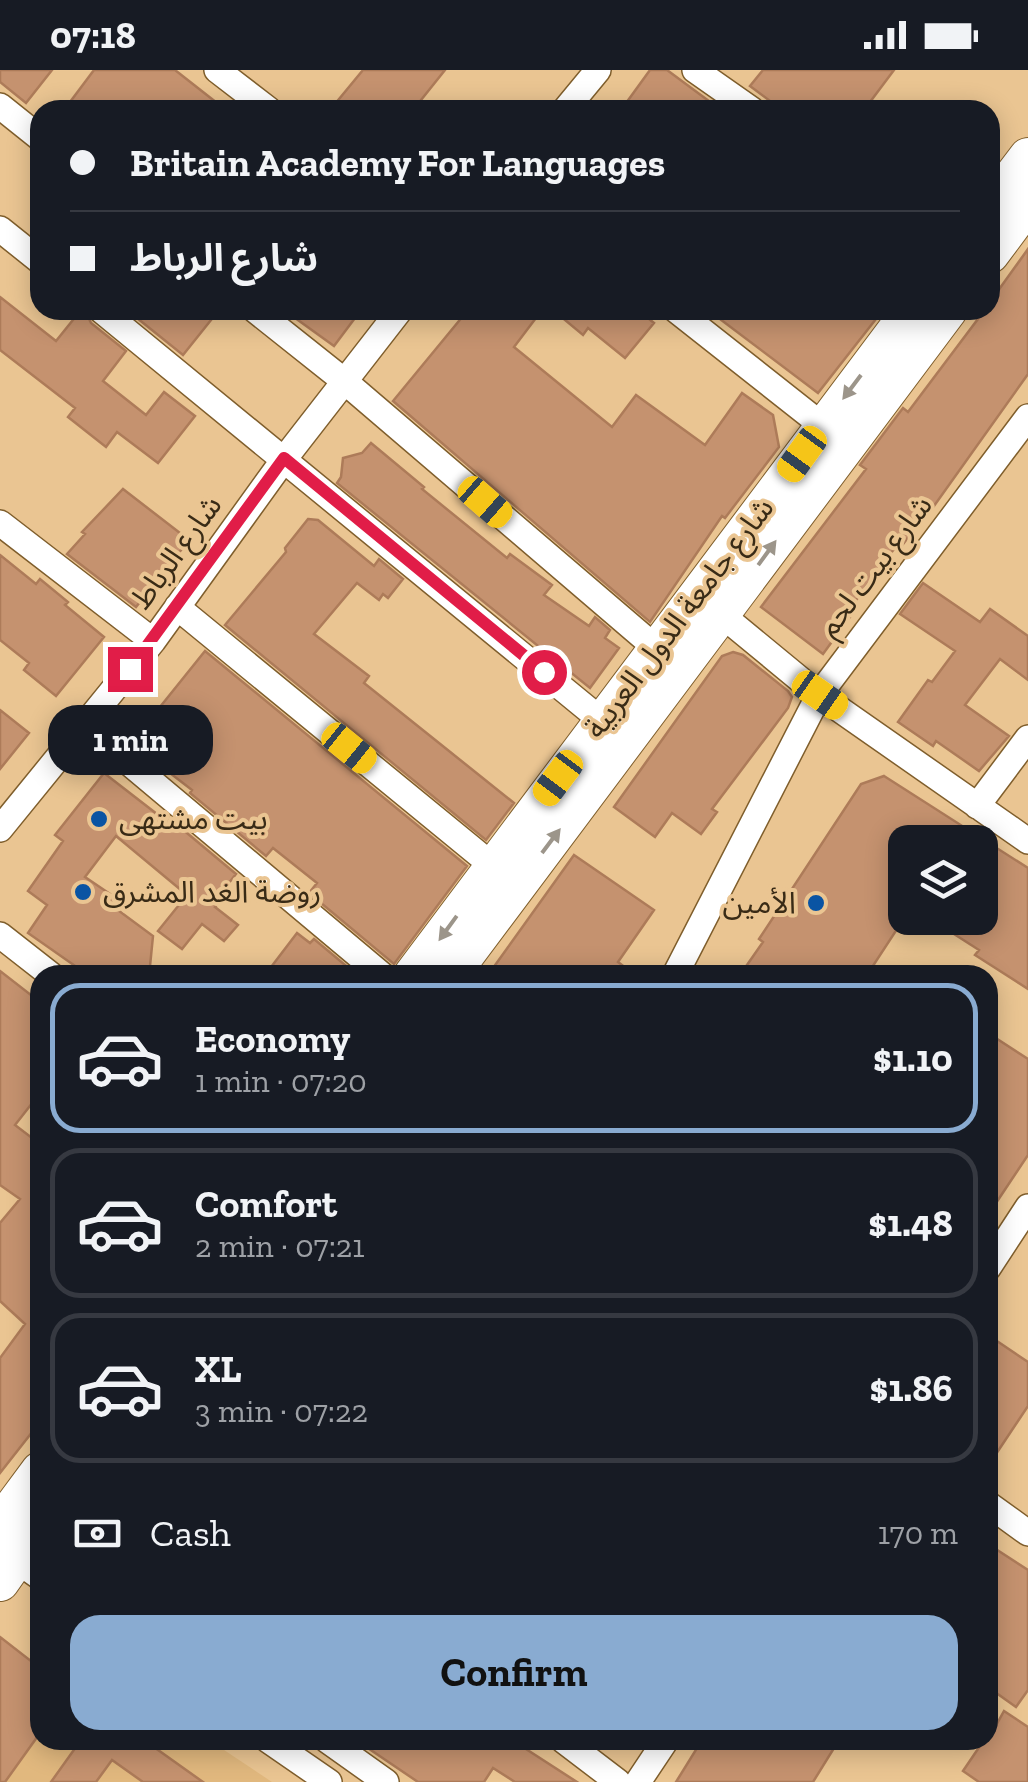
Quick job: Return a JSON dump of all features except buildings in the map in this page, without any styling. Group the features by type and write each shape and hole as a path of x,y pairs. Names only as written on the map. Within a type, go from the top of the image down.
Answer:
{"main road":[{"path":"1000,194 1028,157"},
{"path":"1000,241 1028,203"},
{"name":"شارع جامعة الدول العربية","path":"457,965 710,605 823,426 904,320"},
{"name":"شارع جامعة الدول العربية","path":"420,965 656,648 710,605 940,320"},
{"path":"16,1537 30,1498"}],"street":[{"path":"217,70 255,100"},
{"path":"574,100 598,70"},
{"path":"695,70 738,100"},
{"path":"0,106 30,130"},
{"path":"0,229 30,253"},
{"path":"113,320 602,720"},
{"path":"268,320 656,648"},
{"name":"شارع الرباط","path":"0,829 152,641 284,458 392,320"},
{"path":"689,320 823,426"},
{"name":"شارع بيت لحم","path":"680,965 820,695 1028,416"},
{"path":"0,523 152,641"},
{"path":"710,605 820,695 1028,841"},
{"path":"177,606 493,866"},
{"path":"84,726 370,965"},
{"path":"977,806 1028,738"},
{"path":"0,935 38,965"},
{"path":"998,1253 1028,1207"},
{"path":"998,1512 1028,1534"},
{"path":"283,1750 329,1782"},
{"path":"341,1750 386,1782"},
{"path":"576,1750 618,1782"},
{"path":"638,1782 659,1750"}],"shaded area":[{"path":"30,1678 30,1750 224,1750 272,1782 0,1782 0,1718"}],"place":[{"name":"بيت مشتهى","path":"99,819"},
{"name":"روضة الغد المشرق","path":"83,892"},
{"name":"الأمين","path":"816,903"}],"route":[{"path":"130,669 284,458 544,672"}]}
